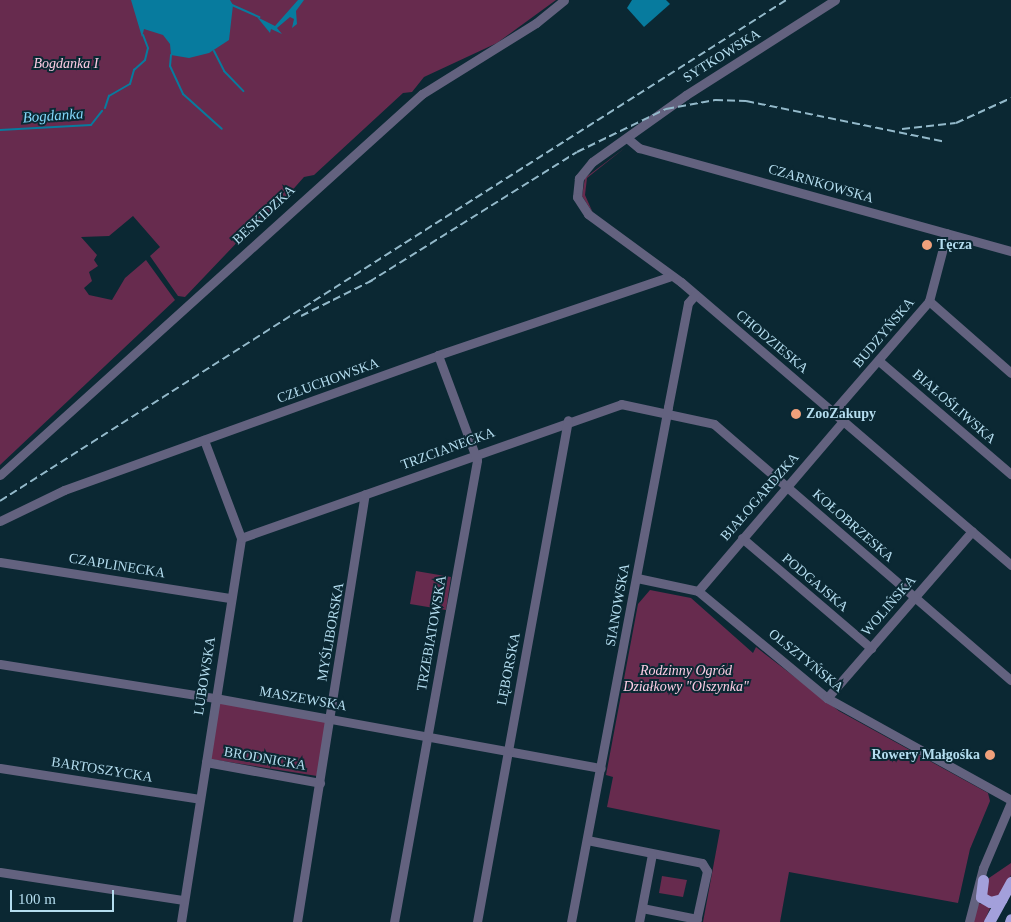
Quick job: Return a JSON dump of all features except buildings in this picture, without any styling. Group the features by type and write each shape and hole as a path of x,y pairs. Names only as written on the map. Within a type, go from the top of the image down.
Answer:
{"main road":[{"path":"983,880 981,897 990,902 1002,899"},
{"path":"990,922 1011,882"}],"street":[{"name":"BESKIDZKA","path":"0,475 422,94 536,23 564,0"},
{"name":"SYTKOWSKA","path":"627,138 835,0"},
{"name":"CZARNKOWSKA","path":"627,138 639,148 1011,250"},
{"name":"CHODZIESKA","path":"627,138 586,168 579,178 577,197 588,214 695,295 1011,565"},
{"name":"BUDZYŃSKA","path":"833,412 879,361 928,301 947,233"},
{"name":"CZŁUCHOWSKA","path":"0,521 44,498 438,354 669,277"},
{"name":"SIANOWSKA","path":"572,922 688,303 695,295"},
{"path":"928,301 1011,373"},
{"name":"TRZEBIATOWSKA","path":"394,922 474,454 438,354"},
{"name":"BIAŁOŚLIWSKA","path":"879,361 1011,474"},
{"name":"TRZCIANECKA","path":"241,538 612,404 667,414"},
{"name":"KOŁOBRZESKA","path":"667,414 710,422 787,486 914,598 1011,680"},
{"name":"LĘBORSKA","path":"477,922 568,420"},
{"name":"BIAŁOGARDZKA","path":"698,591 843,421"},
{"path":"204,440 241,538"},
{"name":"MYŚLIBORSKA","path":"296,922 331,718 365,494"},
{"name":"WOLIŃSKA","path":"827,698 972,531"},
{"name":"LUBOWSKA","path":"181,922 241,538"},
{"name":"PODGAJSKA","path":"742,538 871,648"},
{"name":"CZAPLINECKA","path":"0,562 231,598"},
{"name":"OLSZTYŃSKA","path":"637,578 698,591 827,698 1011,801"},
{"name":"MASZEWSKA","path":"0,664 331,718 601,768"},
{"name":"BRODNICKA","path":"206,762 320,783"},
{"name":"BARTOSZYCKA","path":"0,768 200,799"},
{"path":"969,922 984,868 1011,801"},
{"path":"587,840 705,866 696,920 642,908"},
{"path":"639,922 652,854"},
{"path":"0,872 184,900"}],"green space":[{"name":"Bogdanka I","path":"0,0 556,0 497,43 424,77 412,92 403,93 314,175 304,177 273,212 266,212 185,297 178,296 150,256 160,247 133,216 109,236 81,237 97,255 94,260 98,266 89,272 92,281 84,288 89,295 112,300 125,278 146,260 175,300 0,465"},
{"path":"626,147 587,178 585,195 593,213 582,196 585,178"},
{"path":"416,571 451,577 446,610 410,604"},
{"name":"Rodzinny Ogród Działkowy \"Olszynka\"","path":"650,590 691,598 753,653 756,647 839,711 988,793 990,801 970,849 958,903 789,872 780,922 703,922 720,830 607,807 613,777 606,775 638,604"},
{"path":"218,702 326,720 317,776 210,759"},
{"path":"1011,863 1011,875 1000,896 988,898 983,887 986,880"},
{"path":"662,876 687,880 683,897 659,893"},
{"path":"978,903 991,906 984,922 973,922"}],"water":[{"path":"131,0 230,0 233,5 229,40 209,53 189,58 171,55 170,44 163,35 144,29 142,37"},
{"path":"298,0 304,0 296,11 297,24 292,28 294,19 290,17 277,28 282,34 271,29 270,33 257,17 275,26"},
{"path":"632,0 666,0 670,4 644,27 627,8"}],"waterway":[{"name":"Bogdanka","path":"232,5 259,17"},
{"name":"Bogdanka","path":"105,108 109,96 130,84 134,70 145,60 148,48 143,35"},
{"path":"214,51 224,71 243,91"},
{"path":"171,55 170,66 183,94 222,129"},
{"name":"Bogdanka","path":"0,130 91,125 102,111"}],"railway":[{"path":"0,501 786,0"},
{"path":"902,129 956,123 1011,98"},
{"path":"369,282 577,152 666,109 715,100 746,101 945,142"},
{"path":"301,316 375,279"}],"place":[{"name":"Tęcza","path":"927,245"},
{"name":"ZooZakupy","path":"796,414"},
{"name":"Rowery Małgośka","path":"990,755"}]}
